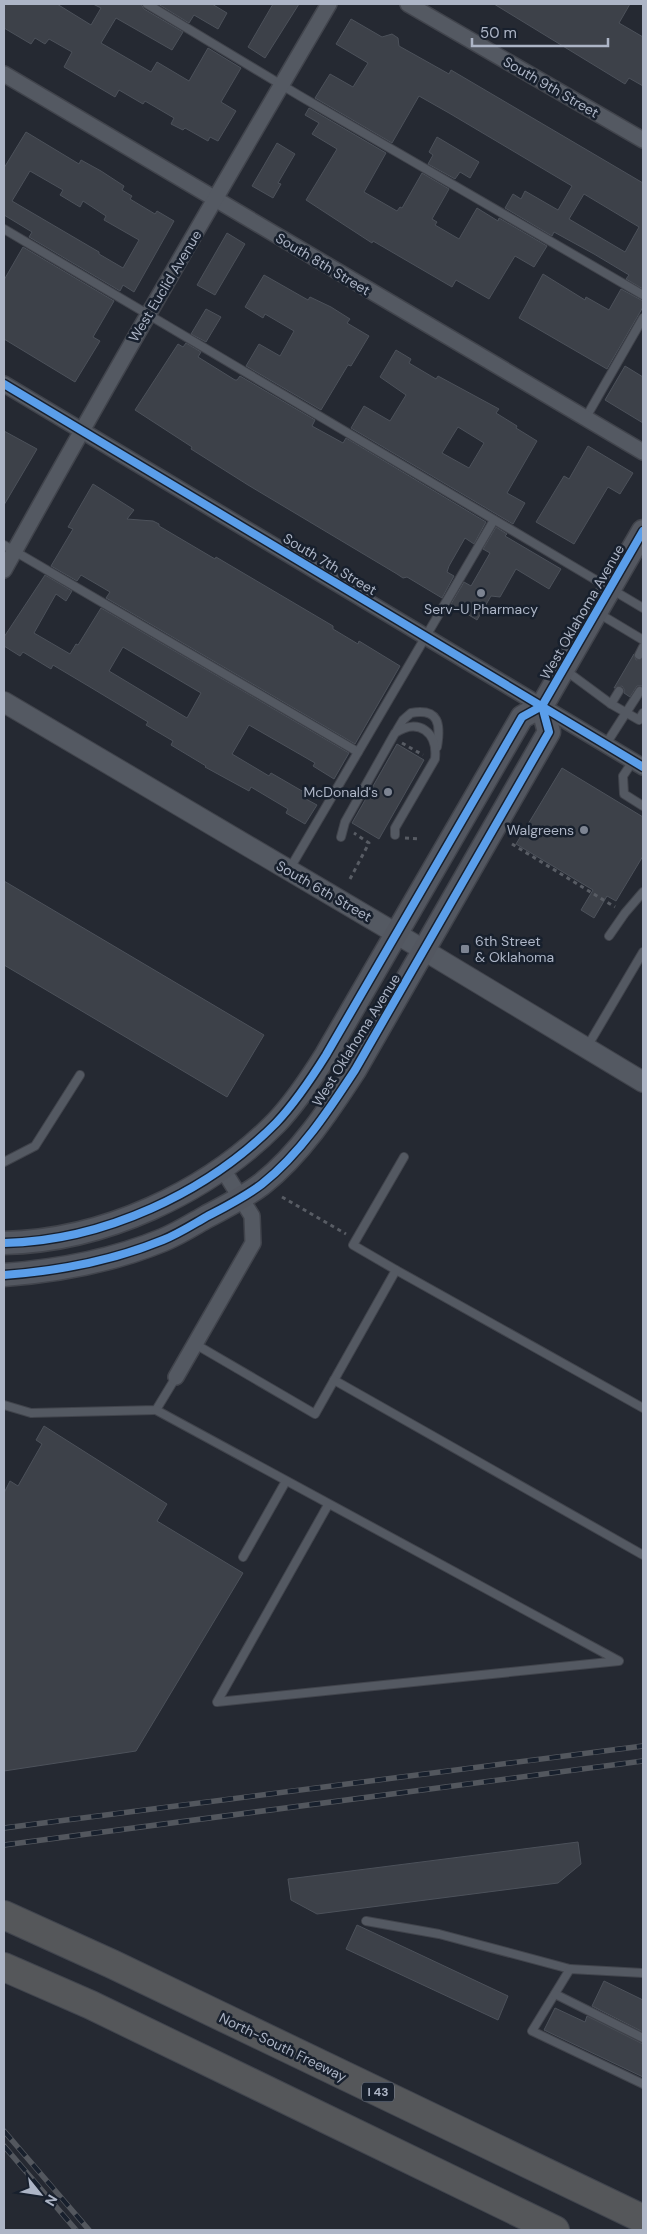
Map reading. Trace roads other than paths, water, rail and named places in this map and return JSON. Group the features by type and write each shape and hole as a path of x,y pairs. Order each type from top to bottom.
{"highway":[{"name":"North-South Freeway","path":"4,1915 112,1964 643,2219"},
{"path":"4,1967 91,2005 555,2230"}],"main road":[{"name":"West Oklahoma Avenue","path":"4,1243 50,1238 106,1225 136,1214 162,1202 222,1168 248,1149 277,1122 326,1056 522,717 542,706 643,531"},
{"name":"West Oklahoma Avenue","path":"4,1275 39,1273 101,1261 164,1240 242,1198 263,1183 285,1161 332,1107 549,732 542,706"}],"street":[{"name":"West Euclid Avenue","path":"4,570 9,548 82,430 147,314 216,200 329,4"},
{"name":"South 9th Street","path":"408,4 643,140"},
{"name":"South 8th Street","path":"4,74 643,452"},
{"name":"South 7th Street","path":"4,384 638,764"},
{"name":"South 6th Street","path":"4,702 424,950 643,1082"},
{"path":"176,1377 253,1243 252,1216 222,1168"}],"lane":[{"path":"147,4 282,85 643,295"},
{"path":"4,229 643,608"},
{"path":"585,419 643,318"},
{"path":"289,871 494,520"},
{"path":"9,548 358,752"},
{"path":"597,612 643,640"},
{"path":"639,655 643,647"},
{"path":"563,669 626,713 639,720 643,713"},
{"path":"611,704 619,691"},
{"path":"606,744 640,691"},
{"path":"341,837 345,822 403,720 411,713 428,713 436,719 440,730 435,759 395,828 395,835"},
{"path":"396,733 404,727 423,728 431,735 436,749"},
{"path":"638,764 624,776 624,794 643,806"},
{"path":"609,936 624,913 643,892"},
{"path":"586,1048 643,952"},
{"path":"4,1162 35,1146 80,1075"},
{"path":"404,1157 353,1245 643,1408"},
{"path":"195,1344 315,1414 396,1270"},
{"path":"156,1410 176,1377"},
{"path":"334,1380 643,1555"},
{"path":"4,1405 31,1413 156,1410 328,1505 619,1661 217,1702 328,1505"},
{"path":"243,1557 286,1481"},
{"path":"366,1921 439,1934 570,1969 643,1973"},
{"path":"570,1969 532,2032 643,2084"},
{"path":"630,1972 643,1980"},
{"path":"555,1994 643,2038"}],"railway":[{"path":"4,1828 643,1746"},
{"path":"4,1845 643,1761"},
{"path":"4,2131 89,2230"},
{"path":"4,2146 76,2230"}],"place":[{"name":"Serv-U Pharmacy","path":"481,593"},
{"name":"McDonald's","path":"388,792"},
{"name":"Walgreens","path":"584,830"},
{"name":"6th Street & Oklahoma","path":"465,949"}]}
